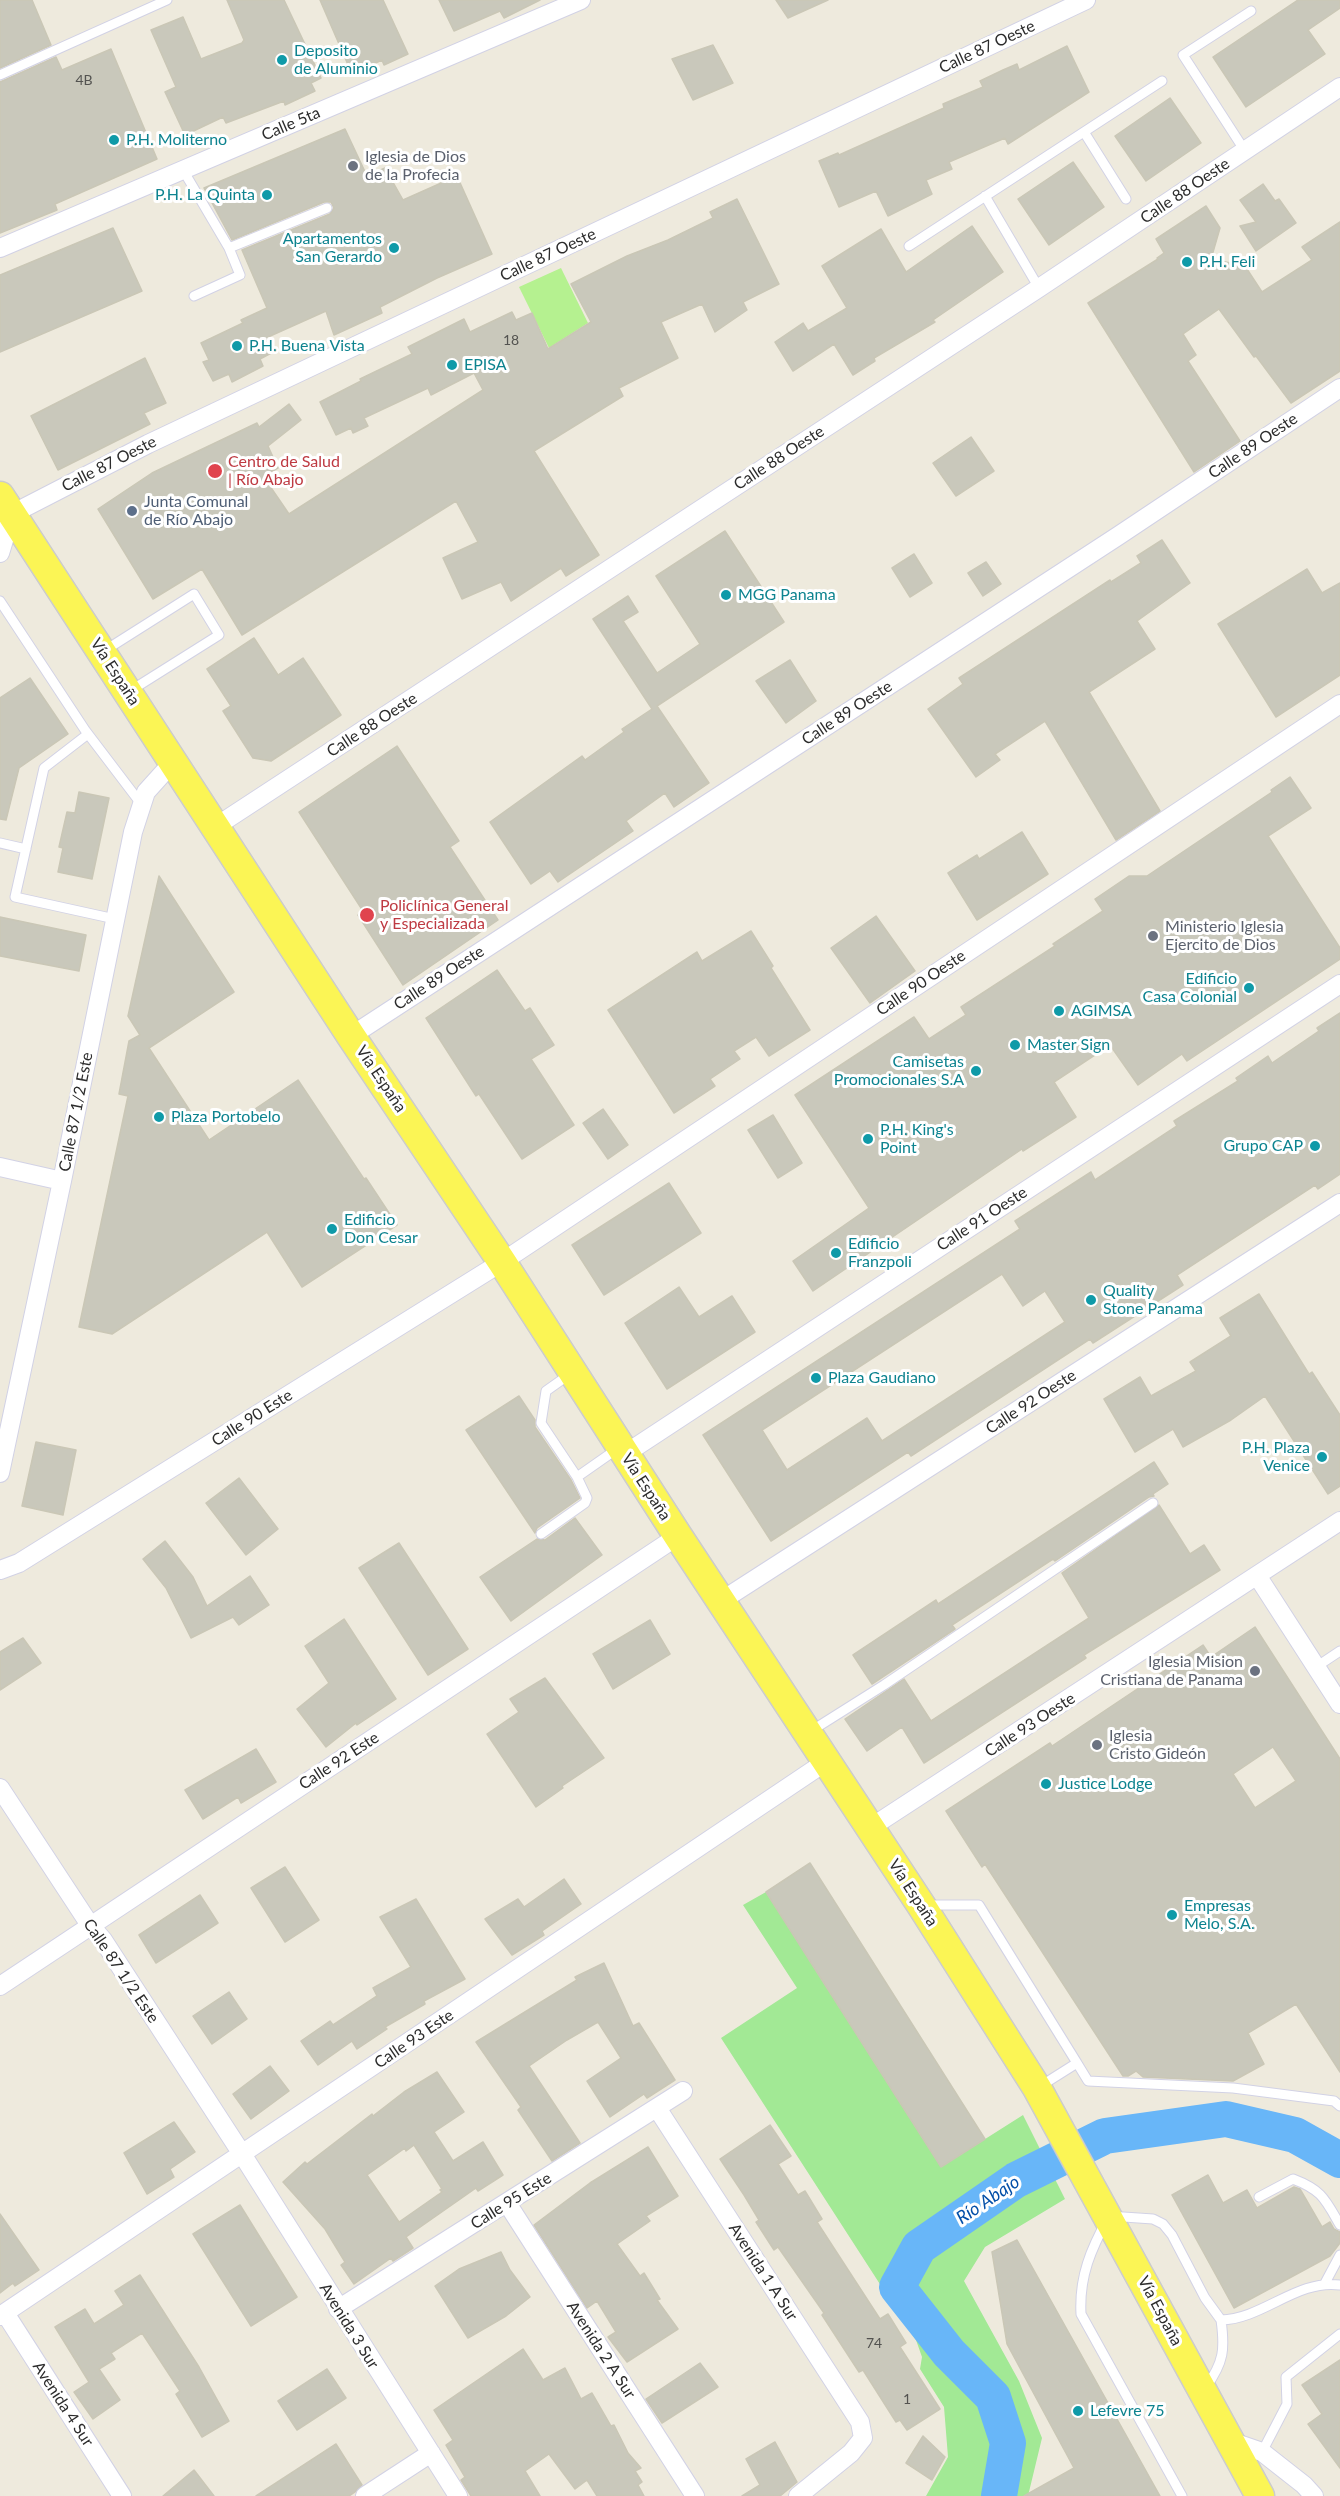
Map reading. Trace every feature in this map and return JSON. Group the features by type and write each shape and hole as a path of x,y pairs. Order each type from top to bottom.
{"main road":[{"name":"Vía España","path":"6,505 921,1905 1037,2088 1108,2214 1260,2496"}],"street":[{"name":"Calle 5ta","path":"0,248 581,0"},
{"name":"Calle 87 Oeste","path":"6,505 148,444 1086,0"},
{"name":"Calle 88 Oeste","path":"216,827 1039,288 1340,87"},
{"name":"Calle 89 Oeste","path":"351,1036 1108,543 1340,388"},
{"path":"0,553 6,505"},
{"name":"Calle 90 Oeste","path":"502,1262 1340,704"},
{"name":"Calle 87 1/2 Este","path":"0,1473 63,1181 133,832 146,792 173,762"},
{"name":"Calle 91 Oeste","path":"622,1450 1340,984"},
{"path":"0,1167 63,1181"},
{"name":"Calle 92 Oeste","path":"721,1601 1340,1203"},
{"name":"Calle 90 Este","path":"0,1570 19,1563 502,1262"},
{"name":"Calle 93 Oeste","path":"870,1828 1258,1577 1340,1521"},
{"name":"Calle 92 Este","path":"0,1986 678,1536"},
{"path":"1258,1577 1340,1704"},
{"name":"Calle 93 Este","path":"2,2314 826,1761"},
{"name":"Calle 87 1/2 Este","path":"0,1788 90,1925 104,1940 242,2154"},
{"name":"Calle 95 Este","path":"338,2309 683,2091"},
{"name":"Avenida 1 A Sur","path":"657,2108 860,2422 863,2438 851,2453 798,2496"},
{"name":"Avenida 3 Sur","path":"242,2154 458,2496"},
{"name":"Avenida 2 A Sur","path":"507,2203 695,2496"},
{"name":"Avenida 4 Sur","path":"2,2314 122,2496"},
{"path":"1230,2441 1262,2452 1304,2485 1314,2496"},
{"path":"365,2496 431,2453"}],"lane":[{"path":"0,75 167,0"},
{"path":"1245,151 1183,55 1251,11"},
{"path":"909,246 1162,81"},
{"path":"1084,132 1126,199"},
{"path":"183,170 229,248 240,275 194,296"},
{"path":"985,196 1039,288"},
{"path":"229,248 327,208"},
{"path":"102,653 194,594 219,635 128,693"},
{"path":"0,601 88,734 142,805"},
{"path":"88,734 45,768 15,897 115,919"},
{"path":"0,843 26,849"},
{"path":"540,1534 585,1503 587,1498 577,1478 541,1423 546,1391 572,1372"},
{"path":"577,1478 622,1450"},
{"path":"807,1733 884,1685 1153,1503"},
{"path":"1316,1667 1340,1651"},
{"path":"921,1905 979,1905 1088,2081 1233,2088 1334,2101 1340,2106"},
{"path":"1037,2088 1077,2063"},
{"path":"1259,2197 1293,2179 1308,2185 1323,2196 1340,2225"},
{"path":"1182,2496 1081,2314 1082,2283 1093,2246 1108,2214 1153,2219 1163,2224 1172,2235 1205,2298 1221,2319 1224,2343 1220,2368 1203,2391"},
{"path":"1325,2283 1340,2255"},
{"path":"1221,2319 1234,2319 1302,2289 1325,2283 1340,2285"},
{"path":"1262,2452 1287,2404 1286,2377 1340,2334"}],"green space":[{"path":"561,268 588,323 549,348 519,287"},
{"path":"766,1892 941,2167 1023,2115 1065,2199 985,2247 964,2281 1019,2381 1042,2438 1028,2496 926,2496 948,2457 944,2407 920,2369 922,2357 916,2340 721,2038 797,1988 743,1905"}],"building":[{"path":"0,0 32,0 51,45 0,68"},
{"path":"227,0 284,0 321,78 311,83 315,91 285,105 284,101 226,123 223,117 185,135 165,92 176,87 151,30 183,17 201,59 242,43 244,40"},
{"path":"320,0 383,0 408,54 384,65 382,60 352,74"},
{"path":"439,0 540,0 504,18 500,11 454,31"},
{"path":"776,0 828,0 788,18"},
{"path":"1298,0 1340,0 1340,8 1308,30 1325,54 1246,107 1213,57"},
{"path":"713,45 733,83 693,100 672,59"},
{"path":"1067,46 1089,92 1008,144 1005,138 949,162 952,169 926,180 932,194 888,216 876,191 839,207 819,161 838,153 839,155 944,108 943,104 983,87 980,81 1003,70 1017,64 1019,70"},
{"path":"111,49 157,159 55,204 57,210 0,233 0,82 56,57 62,70"},
{"path":"1170,98 1201,143 1146,181 1115,136"},
{"path":"345,129 367,176 385,168 403,200 457,176 492,254 437,278 380,307 382,313 334,335 326,311 268,337 275,351 260,359 263,366 232,382 229,374 213,381 203,362 209,360 201,343 243,323 241,320 267,308 242,250 330,214 334,208 331,202 324,202 232,240 204,188"},
{"path":"1073,162 1104,207 1049,245 1018,199"},
{"path":"1263,184 1275,201 1279,199 1296,223 1256,251 1240,226 1256,222 1240,200"},
{"path":"737,199 779,284 743,302 747,310 715,332 702,304 661,322 678,358 619,388 623,396 534,451 599,555 566,576 561,568 511,601 501,582 462,599 443,558 478,542 456,501 242,635 202,569 153,599 98,509 152,473 257,423 259,427 289,404 301,420 268,446 278,468 263,476 289,514 483,390 474,373 431,395 428,388 364,418 368,426 353,433 351,428 336,435 320,402 361,381 360,379 412,354 408,347 464,319 470,332 512,312 516,320 532,313 548,349 591,322 571,284 713,218 710,212"},
{"path":"1206,206 1220,228 1211,259 1245,266 1262,292 1312,260 1302,247 1340,222 1340,371 1291,403 1219,309 1183,334 1196,355 1188,361 1240,441 1194,472 1088,303 1158,259 1164,253 1156,239"},
{"path":"972,226 1003,272 933,320 935,322 874,358 875,361 853,375 834,344 793,371 775,342 803,323 808,331 847,308 822,266 881,229 906,272"},
{"path":"113,228 142,291 0,352 0,275"},
{"path":"145,358 166,403 144,413 150,424 58,470 31,416"},
{"path":"971,437 994,471 956,496 933,463"},
{"path":"725,531 784,622 657,706 709,783 674,807 665,793 626,821 633,831 558,882 550,871 531,884 490,822 582,756 585,760 624,732 622,729 652,709 593,619 628,596 638,612 623,621 657,673 700,644 656,576"},
{"path":"1162,540 1190,583 1137,621 1155,649 1089,692 1160,811 1116,840 1045,721 995,754 1000,760 976,777 928,709 963,684 959,678 1110,580 1111,582 1141,563 1137,556"},
{"path":"914,554 932,583 910,597 892,568"},
{"path":"986,562 1001,584 983,596 968,573"},
{"path":"1307,569 1322,593 1340,583 1340,675 1276,717 1218,624"},
{"path":"254,638 278,675 303,658 341,715 271,761 253,758 223,711 231,706 207,669"},
{"path":"790,660 816,701 786,723 756,681"},
{"path":"30,678 68,734 19,768 6,820 0,819 0,698"},
{"path":"397,746 459,841 450,847 498,920 403,985 358,915 363,911 299,812"},
{"path":"1290,777 1311,808 1268,836 1340,948 1340,959 1187,1061 1182,1054 1138,1085 1110,1045 1054,1082 1076,1117 1023,1151 1022,1149 813,1291 793,1261 869,1208 795,1095 914,1017 929,1039 966,1015 961,1007 1055,946 1053,944 1103,911 1095,899 1129,876 1147,876 1272,792 1271,790"},
{"path":"79,792 109,798 92,879 58,872 63,848 59,847 67,812 75,813"},
{"path":"1022,832 1048,874 977,920 948,873 977,855 979,859"},
{"name":"Plaza Portobelo","path":"159,876 234,992 149,1048 209,1140 298,1080 397,1225 302,1287 267,1232 112,1334 79,1327 128,1096 119,1094 129,1041 140,1035 128,1016"},
{"path":"876,916 915,971 870,1003 831,948"},
{"path":"0,917 86,935 79,971 0,956"},
{"path":"751,931 810,1030 769,1056 756,1037 734,1051 740,1059 710,1079 715,1086 674,1113 608,1010 697,952 702,961"},
{"path":"497,970 525,1011 530,1008 554,1045 531,1059 574,1125 522,1159 479,1094 476,1096 426,1018"},
{"path":"1340,1013 1340,1174 1318,1189 1315,1185 1177,1275 1183,1285 1093,1343 1090,1339 911,1456 908,1452 771,1541 703,1435 1020,1229 1015,1221 1091,1172 1095,1180 1177,1126 1174,1121 1238,1081 1236,1078 1268,1056 1272,1063 1319,1031 1317,1028","holes":["1002,1274 1023,1306 1045,1291 1065,1322 882,1441 867,1418 787,1470 762,1430"]},
{"path":"603,1109 628,1145 608,1159 583,1123"},
{"path":"773,1115 802,1163 778,1178 748,1130"},
{"path":"669,1183 701,1233 604,1295 572,1245"},
{"path":"679,1287 699,1317 732,1296 755,1332 667,1389 625,1323"},
{"path":"1259,1294 1309,1374 1312,1372 1340,1415 1340,1486 1328,1494 1265,1396 1231,1420 1183,1447 1173,1429 1135,1452 1104,1399 1140,1377 1151,1396 1196,1371 1190,1362 1231,1336 1220,1318"},
{"path":"519,1396 535,1420 535,1427 571,1480 580,1498 537,1528 535,1533 466,1430"},
{"path":"36,1442 76,1450 63,1515 22,1506"},
{"path":"1154,1462 1168,1484 1153,1494 1154,1496 1149,1497 1055,1561 1053,1559 952,1625 955,1629 872,1684 853,1655 936,1600 938,1604"},
{"path":"239,1478 278,1529 246,1555 206,1503"},
{"path":"1159,1505 1190,1554 1204,1545 1220,1570 1084,1655 1086,1658 924,1763 902,1727 867,1751 845,1719 904,1679 931,1721 1089,1618 1062,1573"},
{"path":"575,1518 602,1555 511,1621 480,1577 537,1539 545,1540"},
{"path":"165,1541 193,1577 207,1606 250,1576 269,1605 239,1625 233,1617 191,1638 166,1588 143,1559"},
{"path":"399,1543 468,1649 428,1675 359,1568"},
{"path":"344,1619 396,1699 357,1725 356,1723 326,1747 297,1709 329,1683 305,1646"},
{"path":"650,1620 670,1654 613,1689 593,1654"},
{"name":"Empresas Melo, S.A.","path":"1255,1627 1340,1759 1340,2072 1296,2004 1248,2033 1264,2064 1233,2081 1143,2077 1136,2071 1123,2076 985,1864 982,1867 946,1811 1050,1743 1052,1746 1203,1645 1211,1657","holes":["1273,1747 1296,1781 1255,1808 1233,1774"]},
{"path":"23,1638 41,1663 0,1690 0,1652"},
{"path":"545,1678 604,1758 562,1786 563,1788 536,1807 487,1734 519,1712 510,1699"},
{"path":"256,1749 276,1782 241,1803 238,1797 203,1819 185,1790"},
{"path":"810,1863 985,2139 941,2167 766,1892"},
{"path":"285,1867 319,1920 285,1942 251,1888"},
{"path":"564,1879 581,1904 542,1931 544,1935 512,1955 485,1919 518,1899 524,1907"},
{"path":"200,1895 218,1923 156,1963 139,1935"},
{"path":"416,1899 465,1979 424,2001 425,2004 385,2027 387,2029 357,2049 352,2041 318,2065 301,2041 330,2021 333,2025 377,1996 373,1988 411,1967 380,1917"},
{"path":"604,1963 633,2026 639,2023 675,2080 647,2098 644,2094 610,2117 587,2081 621,2058 598,2022 567,2040 529,2066 580,2143 552,2161 518,2110 521,2107 476,2042 577,1980 575,1977"},
{"path":"229,1992 247,2019 212,2044 193,2016"},
{"path":"270,2066 289,2091 251,2119 233,2094"},
{"path":"437,2072 464,2112 434,2132 453,2161 483,2142 503,2175 478,2191 476,2188 406,2237 413,2248 393,2261 391,2258 354,2284 341,2265 345,2262 325,2229 283,2182 305,2162 307,2164 404,2092","holes":["414,2145 442,2189 440,2190 442,2192 399,2222 367,2175 405,2148 406,2151"]},
{"path":"174,2122 195,2152 170,2169 174,2177 147,2194 124,2153"},
{"path":"770,2125 791,2156 778,2164 798,2195 805,2191 822,2219 817,2222 880,2319 888,2314 906,2343 900,2347 940,2409 907,2430 900,2420 896,2422 863,2370 859,2372 822,2315 824,2313 778,2247 774,2250 756,2222 759,2220 720,2159"},
{"path":"648,2147 678,2196 646,2216 650,2221 617,2244 640,2276 644,2273 660,2299 657,2300 678,2329 627,2362 608,2337 616,2332 597,2301 587,2308 534,2225 590,2183"},
{"path":"1208,2175 1223,2203 1247,2190 1257,2208 1294,2187 1300,2189 1322,2227 1330,2222 1334,2229 1340,2232 1340,2243 1330,2256 1234,2308 1172,2195"},
{"path":"240,2205 297,2297 251,2326 193,2234"},
{"path":"0,2214 39,2270 15,2286 13,2283 0,2293"},
{"name":"Lefevre 75","path":"1017,2240 1160,2496 1024,2496 1074,2468 1007,2344 992,2252"},
{"path":"501,2252 510,2270 530,2297 506,2316 468,2338 435,2286 459,2269"},
{"path":"140,2275 199,2367 229,2421 202,2437 176,2394 180,2391 142,2333 111,2353 115,2359 99,2369 120,2400 93,2419 74,2392 89,2382 55,2327 85,2309 94,2324 124,2305 115,2291"},
{"path":"523,2349 543,2380 565,2368 581,2399 592,2393 611,2426 614,2425 628,2453 641,2468 635,2471 642,2482 638,2485 644,2496 597,2496 587,2480 575,2489 549,2454 525,2471 540,2496 471,2496 461,2480 465,2477 446,2445 453,2440 434,2410"},
{"path":"1340,2360 1340,2468 1308,2424 1322,2414 1302,2385"},
{"path":"700,2363 718,2387 662,2423 646,2399"},
{"path":"327,2369 346,2398 297,2430 278,2401"},
{"path":"923,2436 945,2457 932,2480 906,2463"},
{"path":"775,2442 797,2482 780,2496 742,2496 760,2485 746,2459"},
{"path":"336,2444 362,2485 349,2496 256,2496"},
{"path":"194,2470 214,2496 163,2496"}],"waterway":[{"name":"Río Abajo","path":"999,2496 1008,2443 993,2397 949,2353 897,2287 919,2247 1016,2180 1105,2136 1226,2119 1295,2135 1340,2160"}],"place":[{"name":"Deposito de Aluminio","path":"282,60"},
{"name":"P.H. Moliterno","path":"114,140"},
{"name":"Iglesia de Dios de la Profecia","path":"353,166"},
{"name":"P.H. La Quinta","path":"267,195"},
{"name":"Apartamentos San Gerardo","path":"394,248"},
{"name":"P.H. Feli","path":"1187,262"},
{"name":"P.H. Buena Vista","path":"237,346"},
{"name":"EPISA","path":"452,365"},
{"name":"Centro de Salud | Río Abajo","path":"215,471"},
{"name":"Junta Comunal de Río Abajo","path":"132,511"},
{"name":"MGG Panama","path":"726,595"},
{"name":"Policlínica General y Especializada","path":"367,915"},
{"name":"Ministerio Iglesia Ejercito de Dios","path":"1153,936"},
{"name":"Edificio Casa Colonial","path":"1249,988"},
{"name":"AGIMSA","path":"1059,1011"},
{"name":"Master Sign","path":"1015,1045"},
{"name":"Camisetas Promocionales S.A","path":"976,1071"},
{"name":"Plaza Portobelo","path":"159,1117"},
{"name":"P.H. King's Point","path":"868,1139"},
{"name":"Grupo CAP","path":"1315,1146"},
{"name":"Edificio Don Cesar","path":"332,1229"},
{"name":"Edificio Franzpoli","path":"836,1253"},
{"name":"Quality Stone Panama","path":"1091,1300"},
{"name":"Plaza Gaudiano","path":"816,1378"},
{"name":"P.H. Plaza Venice","path":"1322,1457"},
{"name":"Iglesia Mision Cristiana de Panama","path":"1255,1671"},
{"name":"Iglesia Cristo Gideón","path":"1097,1745"},
{"name":"Justice Lodge","path":"1046,1784"},
{"name":"Empresas Melo, S.A.","path":"1172,1915"},
{"name":"Lefevre 75","path":"1078,2411"}]}
